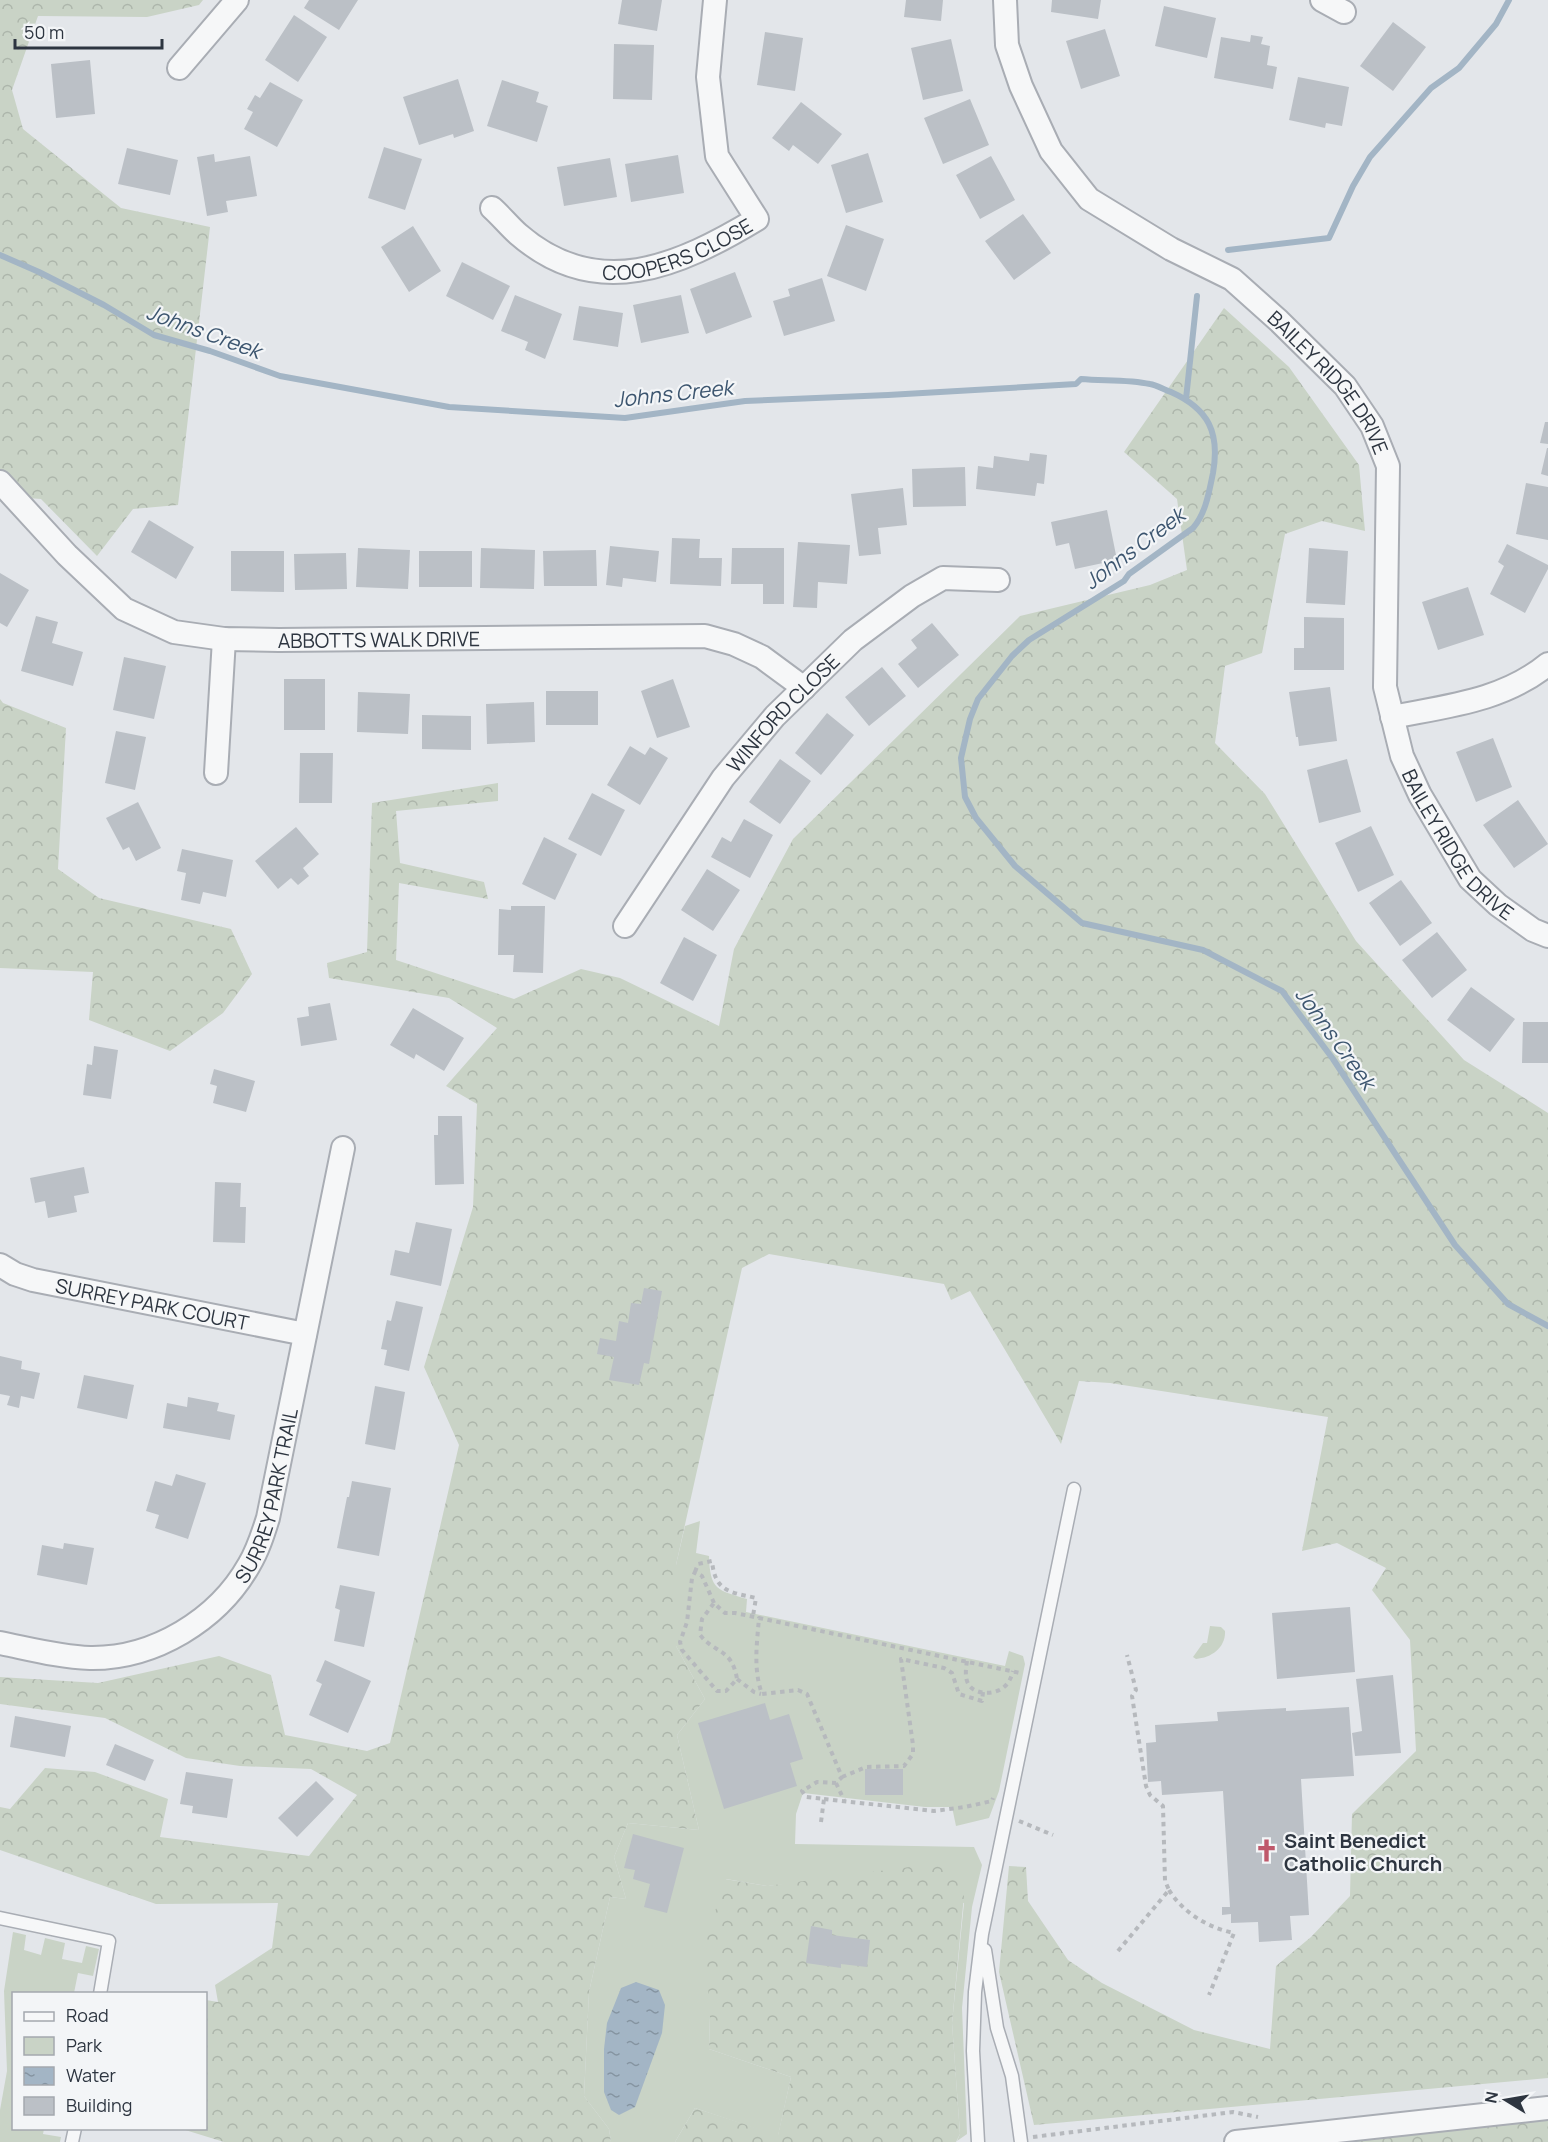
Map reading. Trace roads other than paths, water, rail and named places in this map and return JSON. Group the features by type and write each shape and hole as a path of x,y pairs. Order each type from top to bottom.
{"street":[{"path":"178,68 237,0"},
{"name":"COOPERS CLOSE","path":"492,208 519,235 550,255 574,267 608,274 649,270 682,258 725,238 757,219 717,156 708,77 715,0"},
{"name":"BAILEY RIDGE DRIVE","path":"1005,0 1007,45 1021,86 1051,151 1089,199 1171,249 1232,279 1345,386 1372,426 1388,466 1385,687 1402,756 1420,795 1470,879 1498,905 1533,930 1548,936"},
{"path":"1322,0 1344,12"},
{"name":"ABBOTTS WALK DRIVE","path":"0,482 67,555 124,609 174,632 224,639 279,640 705,636 734,644 762,657 804,688"},
{"name":"WINFORD CLOSE","path":"625,926 723,778 774,716 854,640 912,596 943,579 998,580"},
{"path":"216,773 224,639"},
{"path":"1392,717 1479,700 1508,690 1548,664"},
{"name":"SURREY PARK TRAIL","path":"0,1643 57,1655 91,1658 123,1655 170,1639 196,1624 227,1597 249,1566 268,1518 343,1148"},
{"name":"SURREY PARK COURT","path":"0,1265 15,1274 33,1280 305,1334"},
{"path":"1236,2142 1548,2108"}],"lane":[{"path":"978,2142 973,2051 975,1992 982,1934 1074,1489"},
{"path":"0,1918 109,1941 100,1992"},
{"path":"982,1934 997,2028 1011,2076 1021,2142"}],"water":[{"path":"636,1982 659,1990 665,2005 662,2033 635,2107 619,2115 611,2110 604,2092 604,2049 607,2023 621,1988"}],"waterway":[{"path":"1228,250 1329,238 1353,186 1370,157 1431,88 1459,68 1496,24 1509,0"},
{"name":"Johns Creek","path":"0,255 104,305 154,335 210,351 280,376 449,407 625,418 745,401 1076,384 1081,379 1142,382 1155,385 1195,406 1209,424 1215,446 1213,473 1201,516 1193,528 1129,574 1124,581 1029,640 1012,656 978,699 970,719 961,758 965,797 976,818 1015,866 1082,923 1203,950 1282,991 1333,1059 1455,1245 1508,1304 1548,1326"},
{"path":"1186,399 1197,296"}],"place":[{"name":"Saint Benedict Catholic Church","path":"1266,1851"}]}
